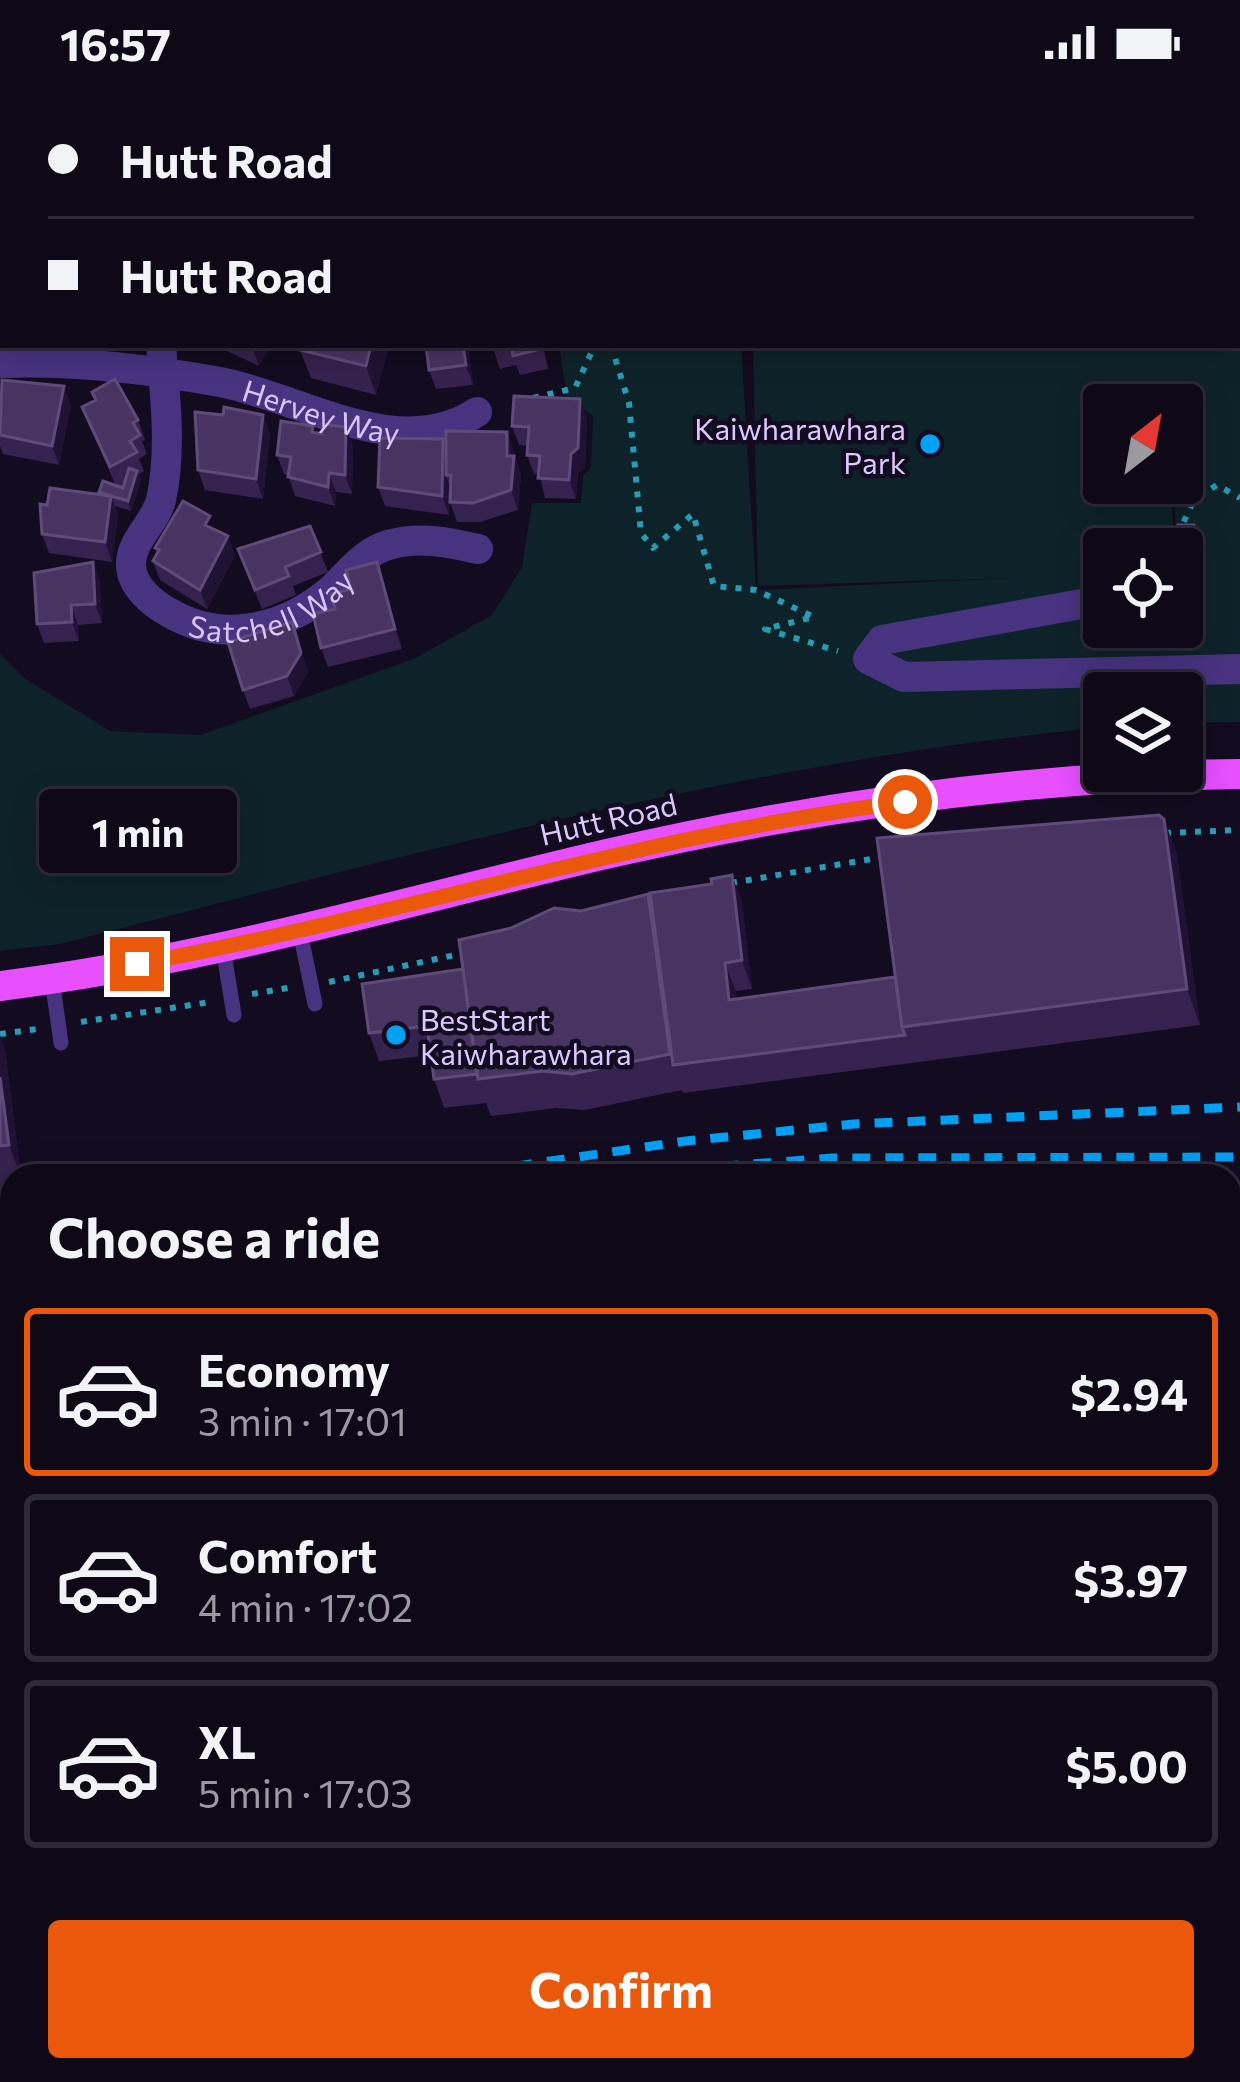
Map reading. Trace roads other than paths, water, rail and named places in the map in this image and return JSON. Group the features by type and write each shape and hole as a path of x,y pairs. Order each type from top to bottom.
{"main road":[{"name":"Hutt Road","path":"0,986 300,932 603,855 773,820 1034,786 1240,774"}],"street":[{"name":"Hervey Way","path":"0,363 162,360 359,424 402,431 444,428 477,412"},
{"name":"Satchell Way","path":"162,360 168,436 160,504 132,554 131,572 152,602 175,616 228,631 266,626 319,599 385,546 430,539 478,549"},
{"path":"1083,604 882,640 868,659 904,677 1240,670"}],"lane":[{"path":"300,932 315,1004"},
{"path":"223,948 232,1006"},
{"path":"52,980 60,1034"}],"railway":[{"path":"530,1164 686,1141 854,1124 1240,1107"},
{"path":"751,1164 832,1158 1240,1157"}],"place":[{"name":"Kaiwharawhara Park","path":"930,444"},
{"name":"BestStart Kaiwharawhara","path":"396,1035"}]}
